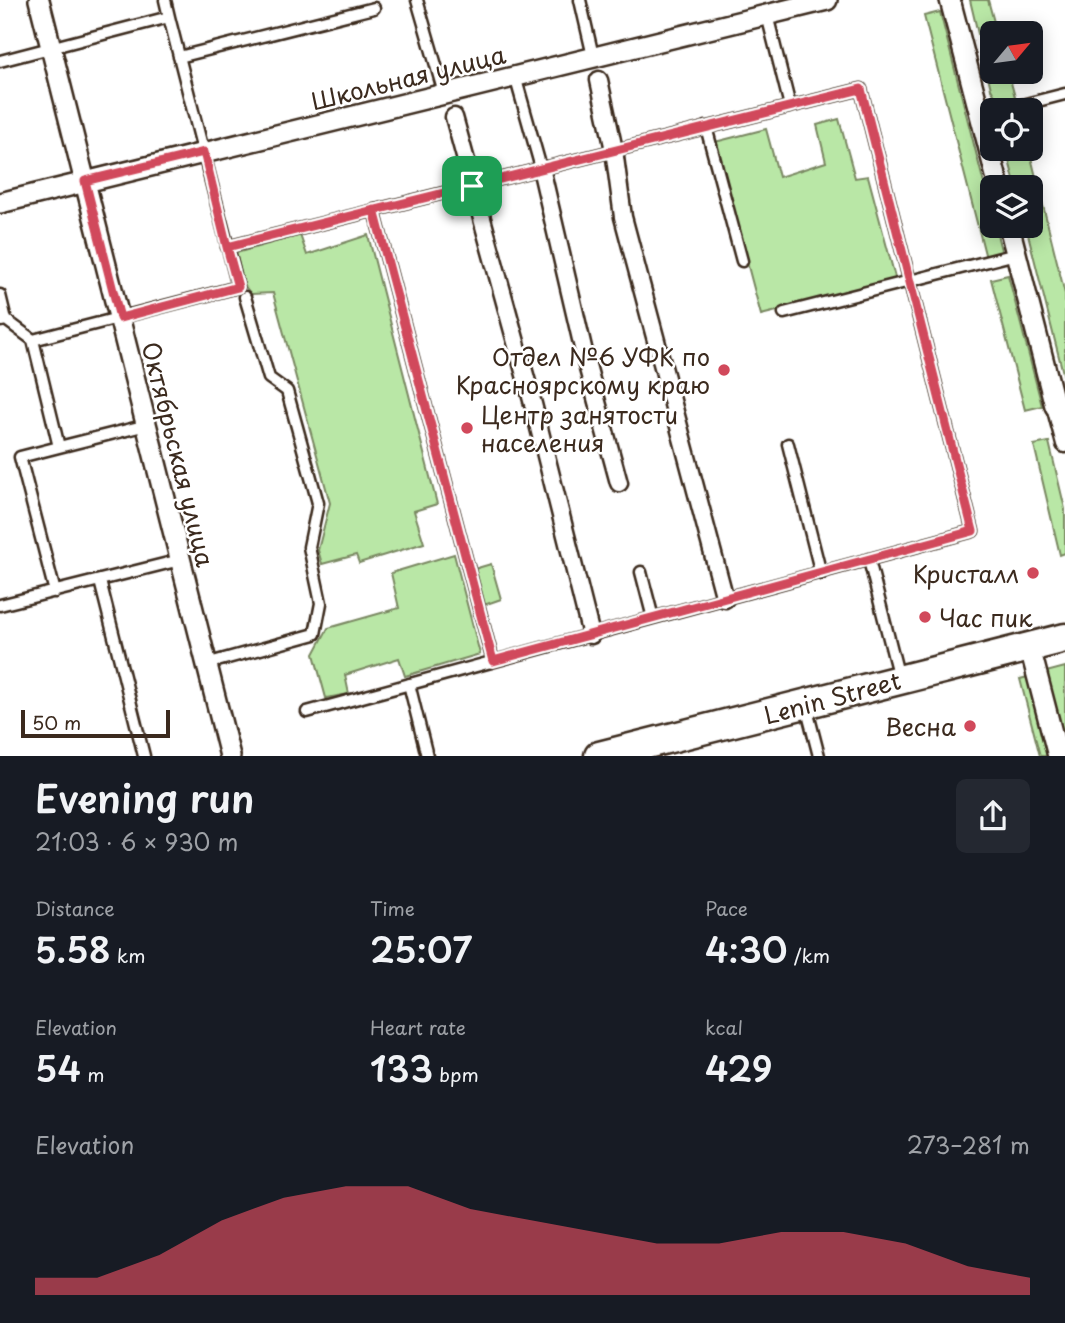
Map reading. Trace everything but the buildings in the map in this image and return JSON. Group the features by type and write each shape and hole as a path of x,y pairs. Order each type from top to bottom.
{"main road":[{"name":"Lenin Street","path":"598,756 1065,638"}],"street":[{"name":"Октябрьская улица","path":"39,0 230,756"},
{"name":"Школьная улица","path":"0,202 827,0"},
{"path":"950,0 981,98"},
{"path":"599,80 614,150 622,218 725,599"},
{"path":"454,117 533,404 591,635"},
{"path":"541,168 587,365 619,483"},
{"path":"1012,238 1060,405 1065,444"},
{"path":"1030,648 1058,756"}],"lane":[{"path":"33,340 238,287 165,0"},
{"path":"417,0 444,93"},
{"path":"580,0 593,56"},
{"path":"179,57 374,8"},
{"path":"767,15 790,106"},
{"path":"0,61 169,18"},
{"path":"515,76 541,168"},
{"path":"227,247 861,89 973,531 307,712"},
{"path":"1043,100 1065,94"},
{"path":"706,127 742,261"},
{"path":"374,210 493,661"},
{"path":"784,313 1016,254"},
{"path":"0,296 3,321 33,340 59,447"},
{"path":"206,664 315,634 321,603 309,547 318,503 287,391 269,378 244,297"},
{"path":"55,592 20,457 147,425"},
{"path":"788,444 821,573"},
{"path":"0,605 180,561"},
{"path":"869,561 899,679"},
{"path":"641,572 653,618"},
{"path":"100,581 144,756"},
{"path":"409,684 427,756"},
{"path":"805,704 819,756"}],"green space":[{"path":"970,0 988,0 994,21 980,21 980,42"},
{"path":"940,12 982,175 980,235 924,16"},
{"path":"990,84 1011,84 1015,97 995,96"},
{"path":"839,119 855,178 868,176 896,281 761,315 715,142 766,129 779,177 826,162 817,125"},
{"path":"1009,161 1032,161 1035,175 1013,175"},
{"path":"1043,205 1065,294 1065,381 1029,238 1043,238"},
{"path":"300,235 307,255 368,235 437,504 414,511 424,543 359,563 356,555 322,564 318,550 330,503 273,293 251,294 244,285 236,253"},
{"path":"981,238 998,238 1002,254 986,258"},
{"path":"1008,275 1042,406 1025,410 991,279"},
{"path":"1049,442 1065,509 1065,553 1060,555 1034,445"},
{"path":"454,554 480,654 405,676 399,658 345,675 349,694 326,698 314,654 328,628 399,608 391,573"},
{"path":"491,564 501,599 484,605 474,569"},
{"path":"1065,667 1065,756 1040,756 1020,679"}],"place":[{"name":"Отдел №6 УФК по Красноярскому краю","path":"724,370"},
{"name":"Центр занятости населения","path":"467,428"},
{"name":"Кристалл","path":"1033,573"},
{"name":"Час пик","path":"925,617"},
{"name":"Весна","path":"970,726"}],"route":[{"path":"472,186 300,228 227,247 238,287 120,318 85,181 204,152 227,247 374,210 493,661 973,531 861,89 472,186"}]}
